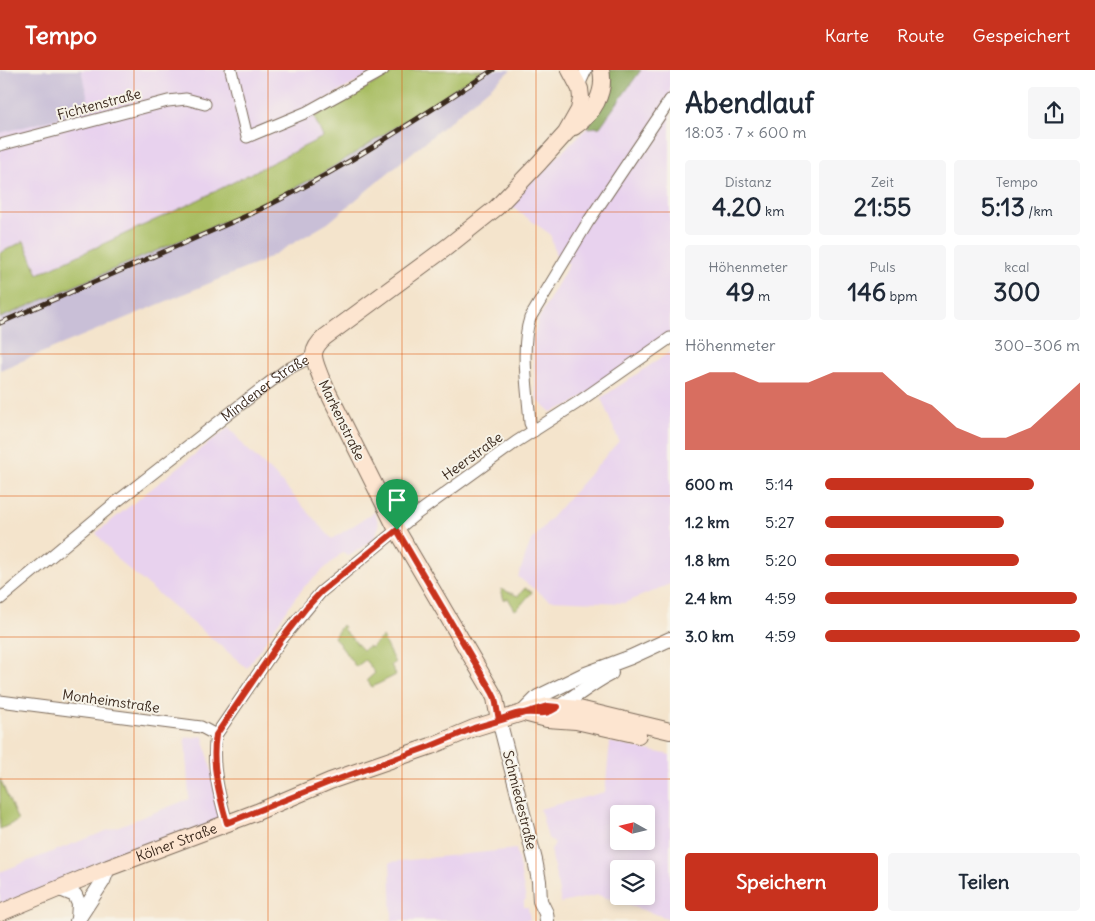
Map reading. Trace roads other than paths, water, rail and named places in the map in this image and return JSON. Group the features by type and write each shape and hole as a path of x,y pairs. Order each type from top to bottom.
{"main road":[{"name":"Mindener Straße","path":"313,356 315,347 325,337 447,247 496,208 566,133 579,124 594,108 601,90 601,70"},
{"name":"Mindener Straße","path":"566,133 579,110 581,98 576,71"},
{"name":"Markenstraße","path":"313,356 321,378 397,530 492,692 499,720"},
{"path":"522,713 548,706 558,707 577,703 670,731"},
{"name":"Kölner Straße","path":"0,913 108,868 330,782 431,746 474,728 522,713"},
{"path":"522,713 547,719 576,721 670,741"}],"street":[{"path":"232,70 247,138 307,112 383,70"},
{"name":"Fichtenstraße","path":"0,145 168,101 186,99 205,104"},
{"path":"534,431 530,423 525,347 526,331 530,318 588,222 670,100"},
{"name":"Heerstraße","path":"216,735 281,640 321,592 397,530 516,442 670,338"},
{"name":"Mindener Straße","path":"0,599 115,503 244,402 286,370 313,356"},
{"name":"Kölner Straße","path":"522,713 538,697 670,639"},
{"name":"Kölner Straße","path":"577,703 586,687 611,673 631,657"},
{"name":"Monheimstraße","path":"0,701 201,728 216,735"},
{"name":"Schmiedestraße","path":"499,720 539,881 549,898 547,917"},
{"path":"216,735 217,785 227,823"},
{"path":"77,921 103,881 108,868"},
{"path":"55,890 63,890 75,895 79,904 77,921"}],"railway":[{"path":"0,323 246,216 310,184 372,148 493,70"}]}
